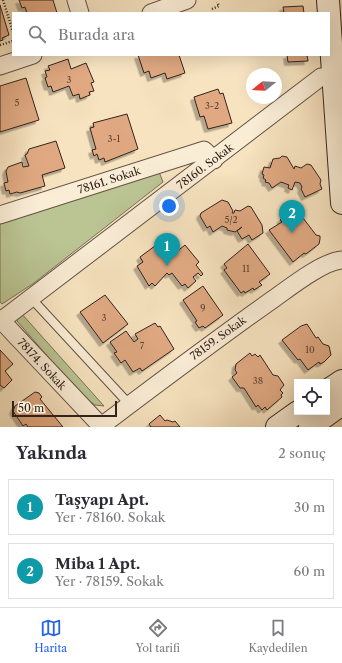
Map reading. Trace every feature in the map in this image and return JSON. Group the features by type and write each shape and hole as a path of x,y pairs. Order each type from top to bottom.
{"main road":[{"path":"328,0 329,12"},
{"path":"330,25 342,203"},
{"path":"330,389 342,381"},
{"path":"310,427 342,404"},
{"path":"277,427 294,415"}],"street":[{"path":"76,0 80,12"},
{"path":"154,12 187,0"},
{"path":"0,66 30,56"},
{"name":"78160. Sokak","path":"1,319 214,160 321,77 334,76"},
{"name":"78161. Sokak","path":"0,215 204,150 214,160"},
{"name":"78159. Sokak","path":"101,427 129,404 290,288 332,260 342,260"},
{"name":"78174. Sokak","path":"1,319 101,427"}],"lane":[{"path":"31,298 129,404"}],"path":[{"path":"3,0 12,29"},
{"path":"212,9 219,6 218,2"},
{"path":"0,45 12,41"}],"green space":[{"path":"159,172 163,182 34,283 2,304 0,302 0,224"},
{"path":"21,313 104,406 95,405 81,395 17,321 17,315"}],"building":[{"path":"19,0 53,0 57,12 27,12 25,7 22,8"},
{"path":"0,5 9,35 2,38 3,40 0,41"},
{"path":"303,6 304,12 284,12 283,7"},
{"path":"138,56 179,56 185,73 167,79 165,73 151,78 149,71 144,73"},
{"path":"287,56 307,56 308,61 288,62"},
{"path":"68,59 71,69 86,63 94,82 91,83 94,91 89,92 90,95 80,99 79,94 73,96 69,86 53,92 51,86 48,87 45,78 47,77 45,71 50,70 48,66"},
{"path":"26,78 39,120 0,132 0,86"},
{"path":"218,89 220,94 223,93 232,123 208,129 204,116 200,117 194,97"},
{"path":"127,114 138,149 105,162 104,158 99,160 97,154 94,156 92,150 96,149 90,128 94,127 93,123"},
{"path":"56,141 65,168 42,175 45,186 20,193 17,192 10,194 9,190 6,191 4,183 8,182 6,171 8,167 22,162 23,167 29,166 25,155 29,149"},
{"path":"282,156 287,157 294,169 295,166 301,168 307,164 311,165 321,180 320,184 322,189 305,197 300,183 295,182 292,190 288,188 289,185 281,182 272,188 263,178 264,175 262,174 264,167 270,168 273,159 280,158"},
{"path":"222,200 228,202 233,211 232,213 234,213 235,210 240,211 248,206 251,207 262,225 263,233 252,240 249,235 242,239 237,231 242,227 235,232 227,230 227,228 222,226 213,232 210,226 207,228 200,216 201,213"},
{"path":"295,208 299,209 300,214 316,235 320,236 320,239 319,244 293,262 269,230 282,222 280,220"},
{"path":"159,243 168,254 173,250 175,253 185,245 199,262 196,265 203,274 201,276 198,273 193,277 196,281 188,288 185,284 182,286 172,273 169,275 167,273 155,286 152,283 149,286 137,266 143,262 140,257"},
{"path":"248,244 270,274 259,282 262,285 254,290 253,288 245,293 244,291 241,293 224,270 227,268 224,264"},
{"path":"203,286 223,315 205,328 203,326 199,328 195,322 197,321 183,300"},
{"path":"105,295 128,324 103,343 80,312"},
{"path":"155,323 158,327 160,326 174,349 142,371 140,368 133,372 125,360 121,363 114,353 117,352 110,342 126,331 134,342 138,339 135,334"},
{"path":"307,324 316,338 318,337 323,344 329,346 331,355 324,362 320,364 319,362 308,370 282,340 301,326"},
{"path":"0,350 13,364 5,371 12,380 4,388 0,385"},
{"path":"250,353 252,356 255,354 258,357 260,355 273,375 278,376 284,385 280,390 283,393 281,395 282,397 267,410 265,407 262,410 258,405 256,407 244,388 240,388 232,377 237,373 235,370 236,364"},
{"path":"35,392 39,393 42,397 40,399 63,427 28,427 26,424 23,426 13,411 15,406"},
{"path":"160,415 165,421 175,421 180,427 151,427 149,424"}],"place":[{"name":"Miba 1 Apt.","path":"292,233"},
{"name":"Taşyapı Apt.","path":"167,266"}]}
